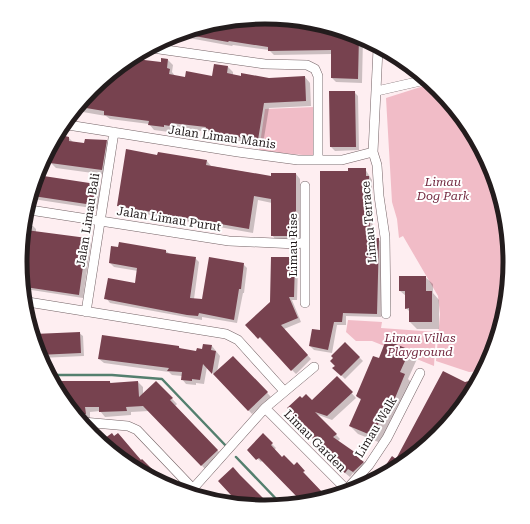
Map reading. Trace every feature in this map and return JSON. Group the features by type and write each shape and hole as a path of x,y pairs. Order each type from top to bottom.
{"street":[{"path":"160,49 265,64 307,65 313,67 318,76 318,160"},
{"name":"Limau Terrace","path":"378,53 373,152 377,165 378,196 385,237 386,314"},
{"path":"377,91 420,81"},
{"name":"Jalan Limau Manis","path":"70,125 298,160 342,160 373,152"},
{"name":"Jalan Limau Bali","path":"86,312 114,132"},
{"name":"Limau Rise","path":"305,186 305,303"},
{"name":"Jalan Limau Purut","path":"33,210 229,241 296,244 305,242"},
{"path":"31,302 86,312"},
{"name":"Limau Garden","path":"86,312 226,334 238,340 284,391"},
{"name":"Limau Garden","path":"195,489 265,408 314,367"},
{"name":"Limau Walk","path":"353,483 387,438 420,373"},
{"name":"Limau Garden","path":"265,408 343,486"},
{"name":"Limau Garden","path":"90,423 128,426 137,430 191,488"}],"green space":[{"name":"Limau Dog Park","path":"425,86 454,117 471,143 485,171 495,200 501,231 502,246 503,262 501,293 495,324 485,353 476,371 469,372 436,361 440,314 438,296 403,236 399,238 397,219 392,202 386,98"},
{"path":"314,107 314,156 259,151 265,109"},
{"name":"Limau Villas Playground","path":"348,320 382,322 381,328 436,332 434,366 372,341 356,341 346,332"}],"building":[{"path":"265,24 296,26 327,32 359,43 358,79 331,78 331,50 268,51 268,47 192,36 234,26"},
{"path":"161,58 168,59 167,68 170,69 169,74 185,77 186,71 212,76 214,64 228,66 227,73 241,76 241,73 269,78 305,76 306,101 264,103 258,140 217,134 217,132 205,130 206,127 171,123 170,126 164,125 164,127 148,125 149,121 104,115 104,111 84,108 108,83 140,60 161,62"},
{"path":"329,91 355,91 356,147 330,147"},
{"path":"64,136 69,137 69,141 84,143 85,139 107,140 102,170 50,163"},
{"path":"126,149 157,155 158,152 207,160 206,165 271,176 271,173 296,173 296,236 271,236 271,199 254,196 249,229 117,206"},
{"path":"348,168 366,168 366,176 369,176 370,238 379,238 377,314 343,313 342,322 334,322 328,350 309,346 312,329 320,330 320,171 348,171"},
{"path":"43,176 96,184 93,205 36,196"},
{"path":"29,230 87,238 79,295 29,288 27,262"},
{"path":"119,242 166,250 166,253 196,257 190,298 202,299 209,257 244,263 241,289 239,289 234,320 199,313 198,316 187,315 104,299 108,278 135,283 137,268 109,263 111,246 118,247"},
{"path":"271,257 290,257 289,261 295,261 294,297 289,297 298,318 281,325 308,355 291,371 260,337 258,339 245,325 270,302"},
{"path":"399,276 426,276 426,291 432,291 432,322 409,322 409,308 405,309 405,291 399,291"},
{"path":"80,332 81,353 46,355 38,334"},
{"path":"102,335 179,346 179,348 196,351 197,348 202,349 203,344 212,345 211,350 216,351 212,374 203,364 200,380 181,380 182,372 167,371 169,368 98,359"},
{"path":"386,340 410,350 400,372 405,374 388,415 383,413 373,436 349,426 361,399 356,396 373,356 379,358"},
{"path":"345,342 360,357 341,376 332,368 335,366 330,361 333,358 331,356"},
{"path":"233,356 268,392 248,411 213,374"},
{"path":"443,371 465,382 471,380 454,407 444,419 410,451 384,468 392,456 396,459"},
{"path":"337,376 353,392 327,416 315,412 337,434 333,437 356,453 355,455 364,462 353,472 348,469 345,473 325,458 328,454 311,437 314,434 287,408 300,396 302,398 306,394 312,400"},
{"path":"59,381 110,381 110,383 138,381 139,397 156,381 173,398 170,400 218,450 201,466 143,406 126,407 127,411 99,412 99,407 85,407 86,414 82,414 76,407"},
{"path":"112,433 114,436 118,433 141,460 142,459 156,473 133,460 105,438"},
{"path":"263,433 273,443 271,445 282,457 284,455 294,465 297,462 305,471 303,472 323,493 298,498 259,458 256,460 247,450"},
{"path":"233,467 265,500 234,498 218,481"}],"waterway":[{"path":"56,375 112,375 162,379 227,447"},
{"path":"236,457 276,499"}]}
